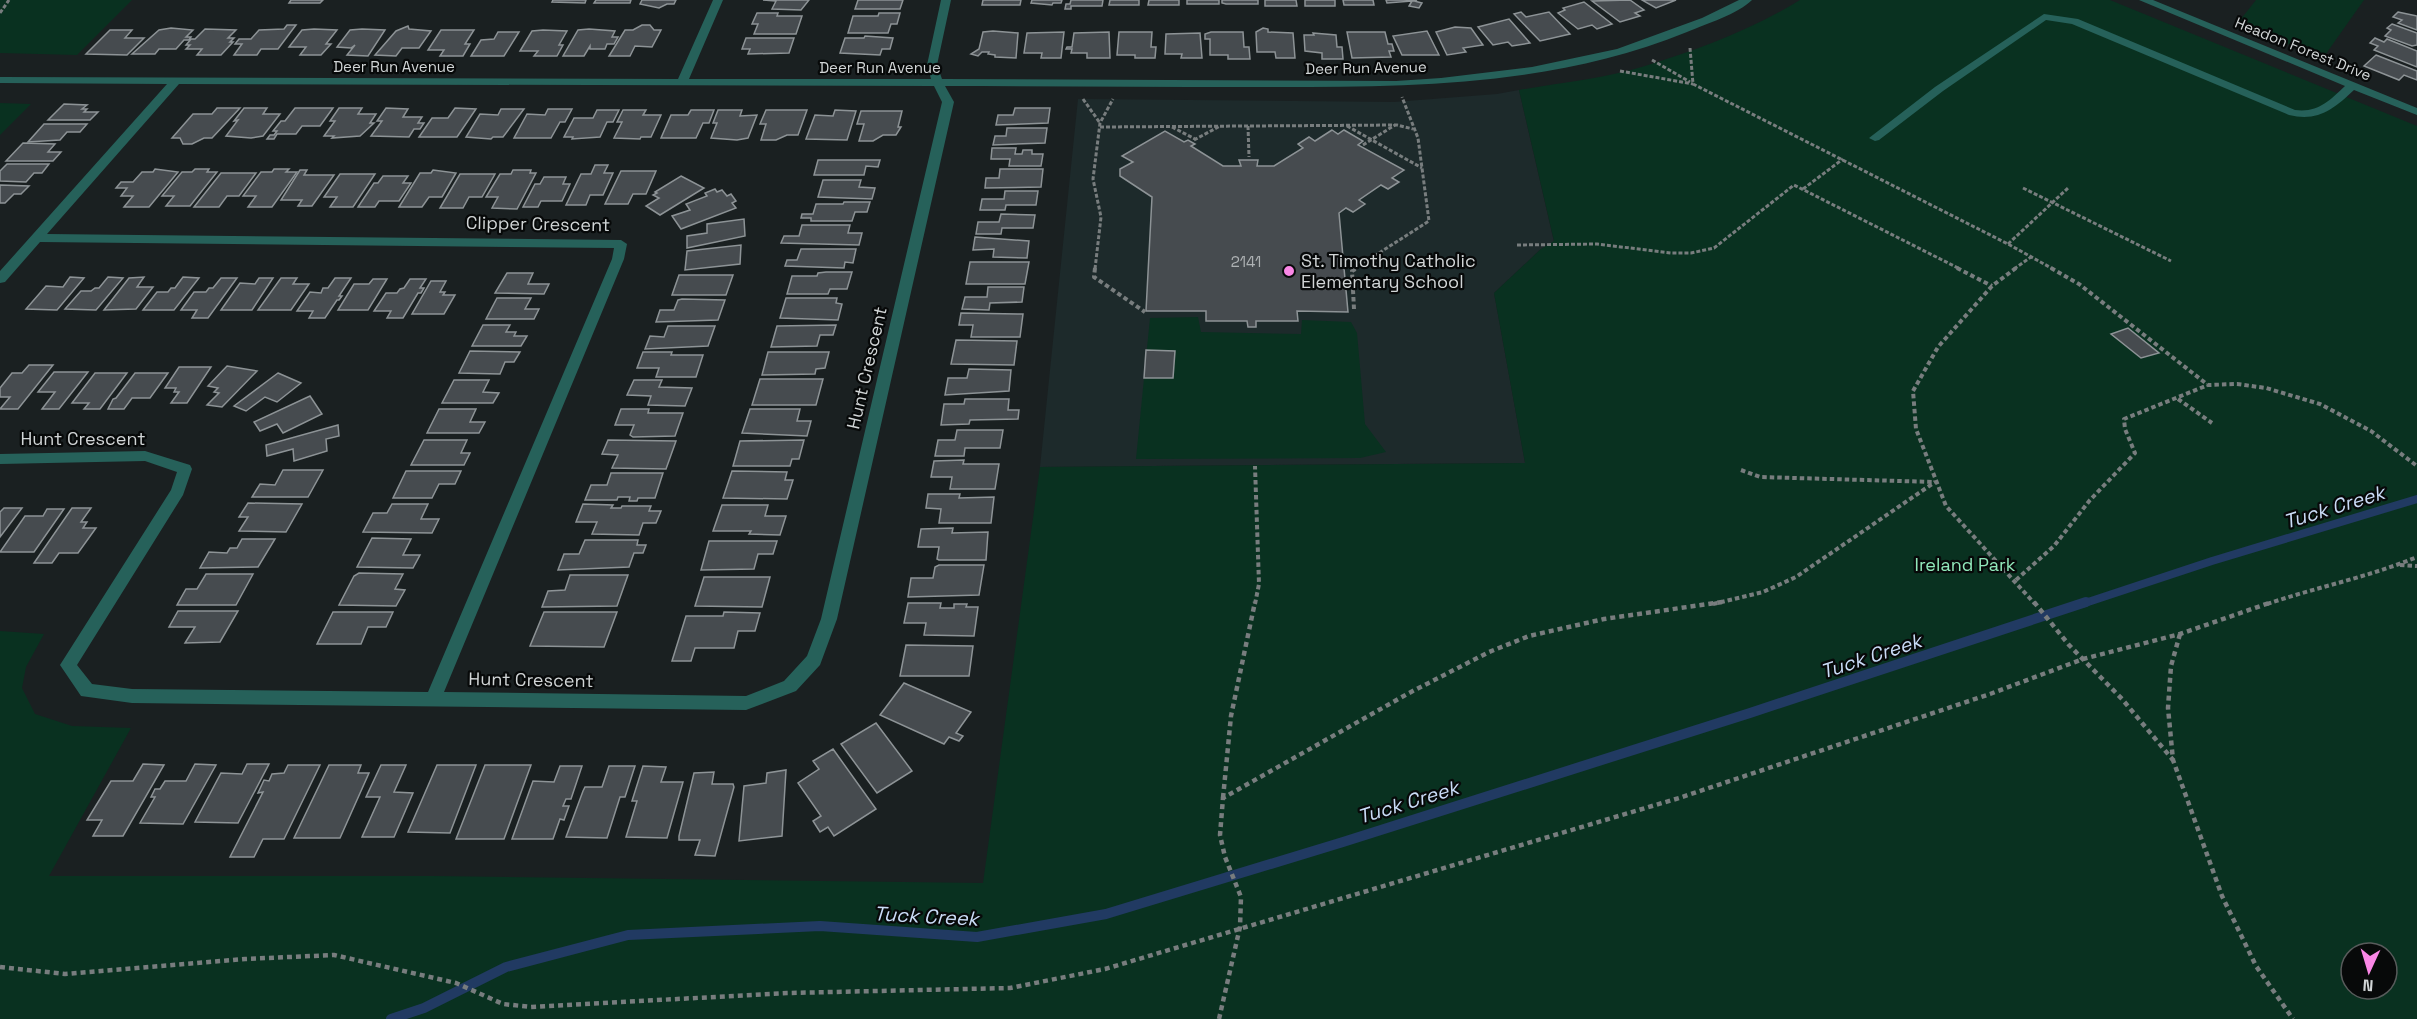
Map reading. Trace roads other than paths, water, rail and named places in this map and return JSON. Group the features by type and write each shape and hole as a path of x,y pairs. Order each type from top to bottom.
{"street":[{"path":"682,82 718,0"},
{"name":"Hunt Crescent","path":"0,459 145,456 185,469 178,491 68,664 87,691 132,696 746,703 790,686 814,660 829,620 948,102 938,84 932,65 946,0"},
{"name":"Deer Run Avenue","path":"0,80 1396,84 1501,76 1601,56 1664,39 1747,0"},
{"name":"Headon Forest Drive","path":"2144,0 2417,112"},
{"path":"1875,138 1939,89 2044,17 2074,21 2293,113 2307,116 2318,114 2326,110 2352,86"},
{"path":"0,279 176,82"},
{"name":"Clipper Crescent","path":"35,238 621,244 614,270 433,699"}],"waterway":[{"name":"Tuck Creek","path":"2082,604 2212,561 2417,499"},
{"name":"Tuck Creek","path":"391,1019 424,1008 506,967 628,935 820,926 977,937 1106,914 1343,842 1750,713 2086,602"}],"place":[{"name":"St. Timothy Catholic Elementary School","path":"1289,271"}],"park label":[{"name":"Ireland Park","path":"1965,565"}]}
